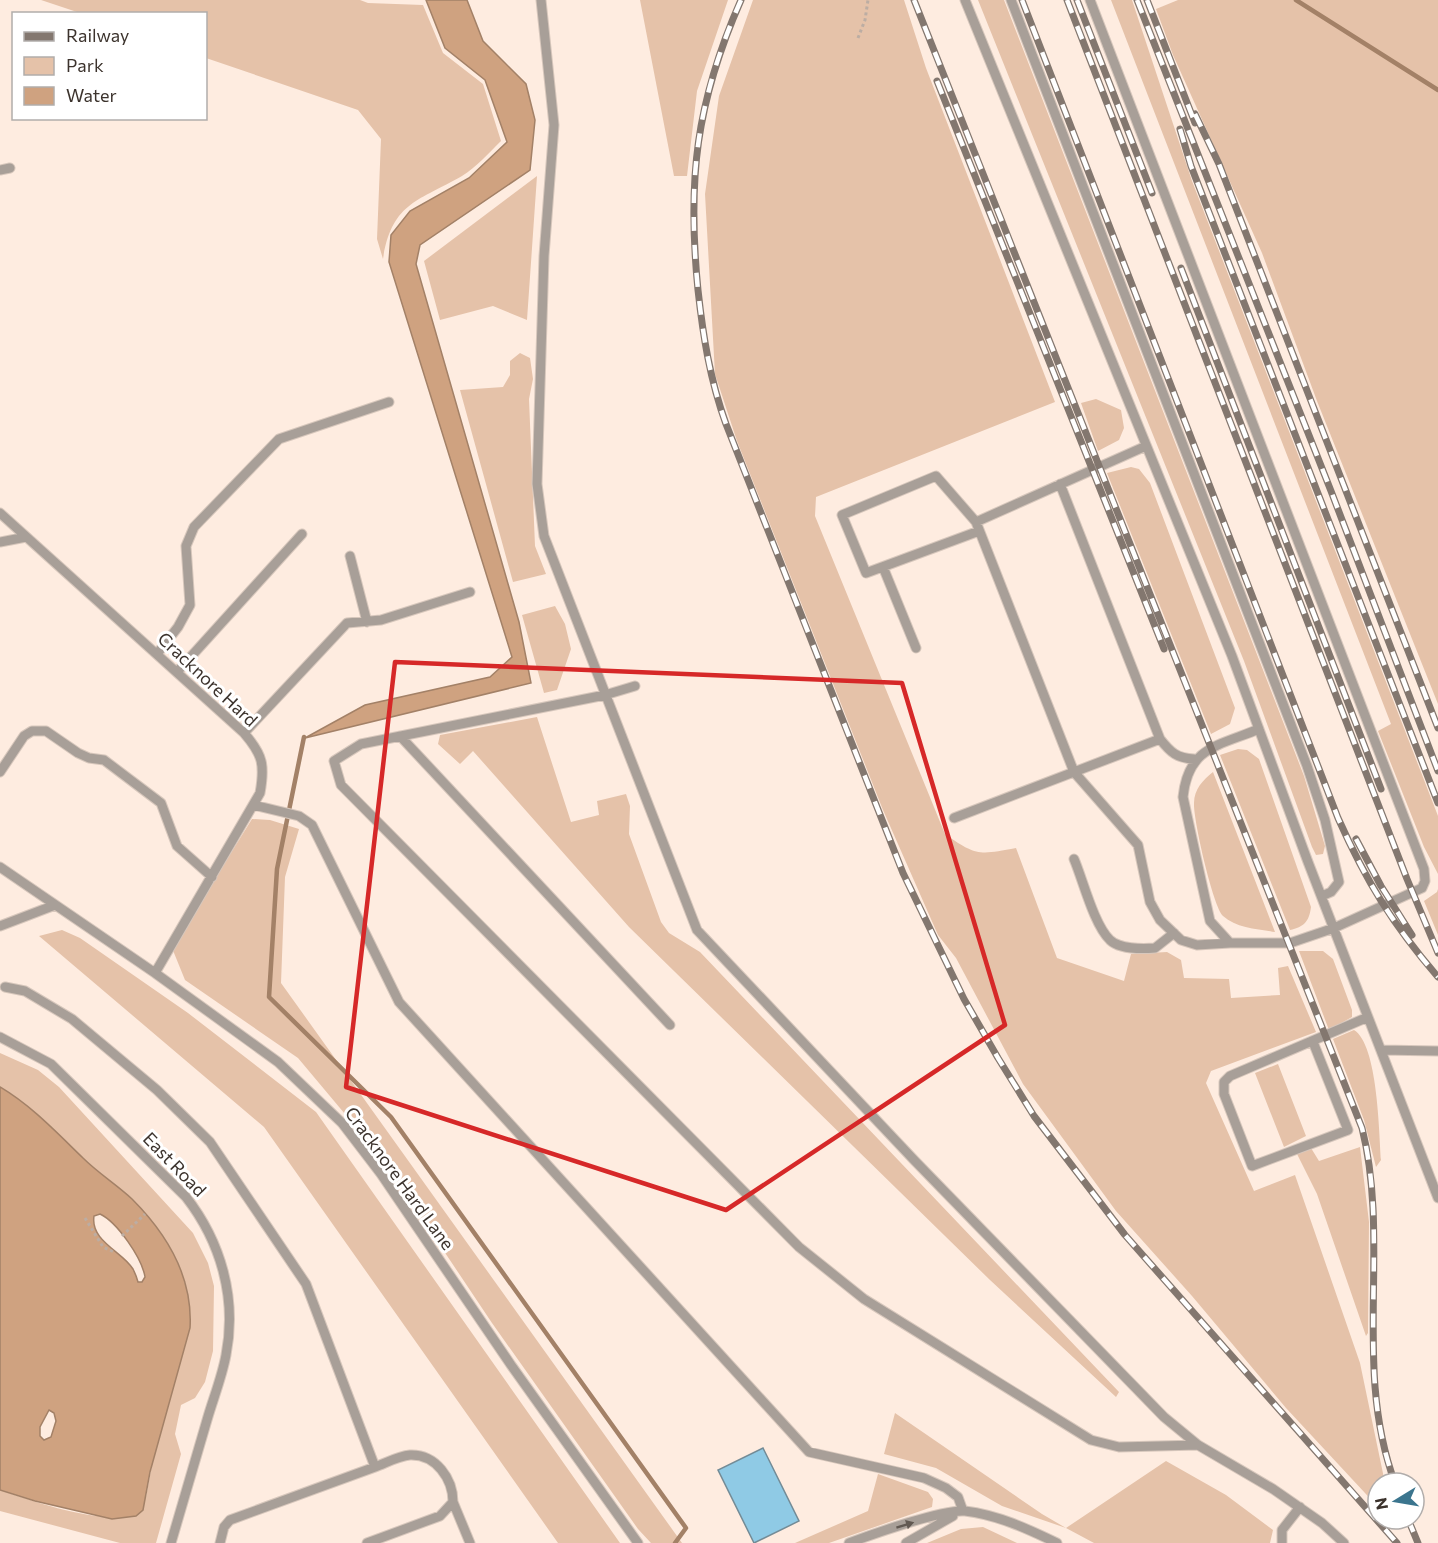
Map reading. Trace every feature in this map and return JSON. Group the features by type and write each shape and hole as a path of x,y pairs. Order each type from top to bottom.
{"lane":[{"path":"541,0 554,125 544,256 537,484 544,536 697,930 1075,1328 1164,1417 1198,1445 1322,1523 1344,1543"},
{"path":"965,0 1259,729 1438,1198"},
{"path":"1011,0 1307,766 1325,820 1339,882 1331,892 1322,896"},
{"path":"1090,0 1424,869 1425,881 1422,888 1413,894 1334,928 1290,943 1197,945 1181,940 1160,920 1150,902 1138,844 1074,772 978,526 936,476 842,515 866,573 978,526 1060,484 1146,446"},
{"path":"157,654 178,627 190,605 186,546 194,526 279,439 389,402"},
{"path":"1060,484 1160,739 1170,753 1180,758 1194,759 1259,729"},
{"name":"Cracknore Hard","path":"0,513 244,733 259,750 264,771 260,793 155,973"},
{"path":"177,672 302,534"},
{"path":"0,542 26,537"},
{"path":"350,556 367,622"},
{"path":"883,567 916,648"},
{"path":"244,733 347,623 381,620 470,592"},
{"path":"635,686 605,695 361,744 341,754 334,761 341,784 799,1247 864,1299 1091,1440 1119,1447 1198,1445"},
{"path":"0,772 24,736 32,731 46,731 78,753 89,758 104,760 161,803 177,846 212,877"},
{"path":"400,736 670,1026"},
{"path":"954,818 1160,739"},
{"path":"1194,759 1185,777 1183,797 1210,921 1230,943"},
{"path":"254,805 299,816 312,825 399,1002 809,1452 924,1478 946,1488 958,1497 963,1511"},
{"path":"1074,859 1109,940 1116,944 1155,948 1174,933"},
{"name":"Cracknore Hard Lane","path":"0,867 155,973 278,1062 342,1123 381,1174 511,1365 638,1543"},
{"path":"0,926 55,905"},
{"path":"5,987 25,991 72,1019 157,1090 210,1142 306,1284 375,1467"},
{"path":"1313,1042 1348,1130 1252,1166 1224,1094 1224,1082 1230,1076 1368,1017"},
{"name":"East Road","path":"0,1037 51,1064 171,1182 201,1216 218,1254 225,1275 229,1305 226,1357 171,1543"},
{"path":"1381,1050 1438,1051"},
{"path":"220,1543 224,1527 230,1520 405,1456 421,1456 440,1467 449,1480 453,1502 470,1543"},
{"path":"367,1543 440,1516 453,1502"},
{"path":"1282,1543 1282,1530 1300,1508"},
{"path":"906,1543 963,1511"},
{"path":"849,1543 926,1519 963,1511 1014,1523 1057,1543"}],"path":[{"path":"858,38 865,20 868,0"},
{"path":"122,1236 145,1214"},
{"path":"85,1218 103,1247 114,1252"}],"highlighted area":[{"path":"395,662 902,683 1005,1025 726,1210 346,1087"}],"green space":[{"path":"41,0 360,0 368,3 423,5 443,53 483,84 501,141 462,176 420,198 401,214 393,225 387,240 383,259 377,239 381,139 358,110 207,58 207,12 77,12"},
{"path":"640,0 728,0 697,91 687,176 674,176"},
{"path":"753,0 904,0 926,68 1055,402 816,497 815,516 945,834 978,852 1016,848 1057,958 1124,981 1131,954 1167,952 1181,960 1184,978 1229,979 1231,998 1280,995 1278,968 1288,966 1316,1032 1211,1071 1206,1083 1254,1191 1295,1175 1360,1363 1382,1471 1366,1471 1366,1494 1286,1408 1192,1296 1116,1211 1023,1084 956,958 938,935 883,810 737,441 715,374 705,194 719,96"},
{"path":"978,0 1004,0 1304,776 1325,846 1323,854 1316,855 1312,847 1244,661"},
{"path":"1111,0 1132,0 1192,181 1438,816 1438,874 1424,847 1378,731 1391,724"},
{"path":"1178,0 1438,0 1438,704 1317,401 1262,253 1173,55 1156,9"},
{"path":"537,176 527,320 493,306 440,320 424,261"},
{"path":"520,353 530,358 533,379 529,399 535,546 546,574 513,582 460,390 503,387 510,375 510,361"},
{"path":"1096,399 1121,410 1124,428 1119,440 1098,451 1081,403"},
{"path":"1131,467 1139,469 1150,483 1235,708 1230,724 1211,734 1107,473"},
{"path":"555,606 565,624 571,649 557,690 544,693 522,615"},
{"path":"537,717 571,822 599,815 597,801 626,794 630,806 629,834 661,922 669,933 700,952 1119,1392 1116,1397 990,1280 629,927 473,751 460,764 438,744 440,735"},
{"path":"1238,749 1247,750 1259,759 1311,907 1305,923 1295,929 1290,930 1220,755"},
{"path":"1213,772 1275,932 1234,923 1223,916 1219,909 1204,862 1194,803 1200,785"},
{"path":"252,819 270,820 299,829 285,877 281,983 682,1543 651,1543 638,1529 492,1323 381,1157 298,1058 185,980 172,948"},
{"path":"1438,889 1438,935 1424,901"},
{"path":"62,930 80,938 188,1013 316,1112 620,1543 558,1543 264,1127 39,936"},
{"path":"1299,951 1323,951 1333,959 1352,1010 1352,1017 1329,1030"},
{"path":"1354,1030 1362,1039 1373,1070 1381,1160 1376,1167 1364,1120 1333,1039"},
{"path":"0,1053 38,1070 59,1087 193,1233 208,1263 214,1286 213,1351 205,1382 195,1398 181,1405 175,1434 181,1454 156,1543 120,1543 0,1511 0,1490 67,1511 102,1516 136,1516 146,1497 186,1284 161,1233 131,1198 106,1180 13,1095 0,1087"},
{"path":"1278,1064 1306,1136 1284,1147 1255,1073"},
{"path":"1360,1147 1369,1222 1368,1333 1366,1336 1317,1194 1297,1154 1311,1148 1319,1161"},
{"path":"895,1413 1066,1528 1002,1506 936,1468 884,1454"},
{"path":"1166,1461 1226,1495 1273,1530 1270,1543 1094,1543 1066,1528"},
{"path":"878,1474 928,1492 933,1499 932,1507 829,1543 795,1543 868,1511"},
{"path":"983,1527 1017,1543 927,1543 961,1529"}],"water":[{"path":"426,0 467,0 483,41 526,84 535,120 530,170 420,245 416,264 519,622 531,683 305,738 365,705 490,677 512,657 389,262 391,235 410,211 469,178 507,142 485,80 445,48"},
{"path":"0,1087 33,1111 145,1213 167,1242 182,1274 190,1310 190,1328 150,1472 143,1510 136,1516 112,1519 35,1501 0,1490","holes":["100,1214 121,1232 134,1251 143,1269 145,1277 142,1282 138,1282 133,1269 108,1246 97,1232 94,1216","49,1410 54,1413 56,1421 51,1437 44,1440 40,1436 40,1427"]}],"building":[{"path":"763,1448 799,1521 754,1543 718,1470"}],"waterway":[{"path":"1296,0 1438,90"},
{"path":"304,737 277,869 269,997 391,1117 686,1528 675,1543"}],"railway":[{"path":"741,0 714,73 698,142 695,177 695,250 700,307 708,358 726,424 903,873 964,999 1034,1116 1125,1235 1397,1543"},
{"path":"914,0 1362,1128 1370,1172 1373,1216 1373,1351 1376,1395 1382,1439 1391,1471"},
{"path":"1022,0 1338,818 1359,862 1382,902 1407,939 1438,977"},
{"path":"1067,0 1407,879 1438,953"},
{"path":"1077,0 1152,193"},
{"path":"1137,0 1331,491 1438,771"},
{"path":"1147,0 1195,123"},
{"path":"937,81 1164,649"},
{"path":"1195,114 1219,164 1438,728"},
{"path":"1180,129 1191,166 1438,803"},
{"path":"1181,268 1381,789"},
{"path":"1356,839 1381,886 1412,935"},
{"path":"1413,1531 1418,1543"}]}
